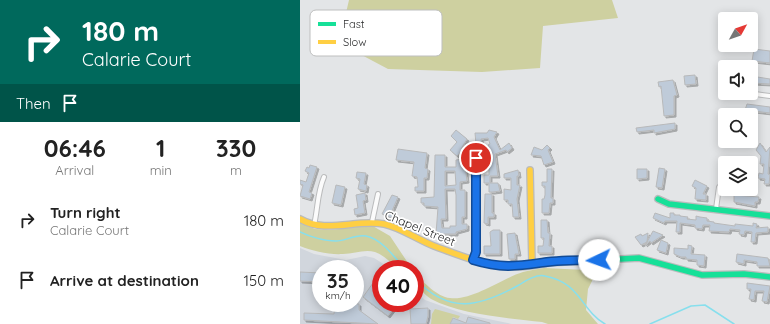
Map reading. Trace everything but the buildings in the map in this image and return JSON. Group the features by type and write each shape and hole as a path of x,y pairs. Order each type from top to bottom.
{"street":[{"path":"758,94 770,96"},
{"path":"473,260 476,252 476,158"},
{"path":"530,170 532,265"},
{"path":"314,226 318,209 318,190 324,177"},
{"path":"372,222 378,194"},
{"path":"716,209 718,194"},
{"path":"658,199 669,204 770,216"},
{"name":"Chapel Street","path":"300,219 314,226 331,227 358,222 372,222 390,226 427,244 473,260 502,267 555,262 639,258 702,274 744,274 770,277"}],"shaded area":[{"path":"300,248 314,254 346,260 365,256 377,260 372,260 372,312 424,312 424,299 464,314 512,324 300,324"}],"green space":[{"path":"349,0 612,0 618,18 543,26 540,68 482,72 388,69 364,56 442,56 442,10 347,10"},
{"path":"300,223 315,229 331,230 371,225 390,236 406,260 388,260 375,252 367,251 347,254 332,254 300,246"},
{"path":"544,268 586,270 593,279 588,289 586,310 598,324 548,324 471,312 456,309 443,304 431,299 424,293 424,282 440,295 450,298 459,298 477,293 515,275"},
{"path":"435,309 460,316 458,319 453,317 450,324 431,324 432,314"}],"waterway":[{"path":"300,232 308,236 332,241 366,236 383,245 397,260"},
{"path":"424,287 440,298 453,303 465,304 491,298 504,293 531,278 545,276 557,279 566,284 573,290 590,311 605,324"},
{"path":"650,324 691,306 705,305 734,324"}],"traffic: fast":[{"path":"473,260 476,252 476,158"},
{"path":"658,199 669,204 770,216"},
{"path":"565,262 639,258 702,275 744,274 770,277"}],"traffic: slow":[{"path":"530,170 532,265"},
{"path":"300,219 310,223 330,226 362,223 384,224 434,246 473,260 493,265 520,267 565,262"}],"route":[{"path":"476,158 476,252 473,260 487,265 514,267 546,262 599,260"}]}
